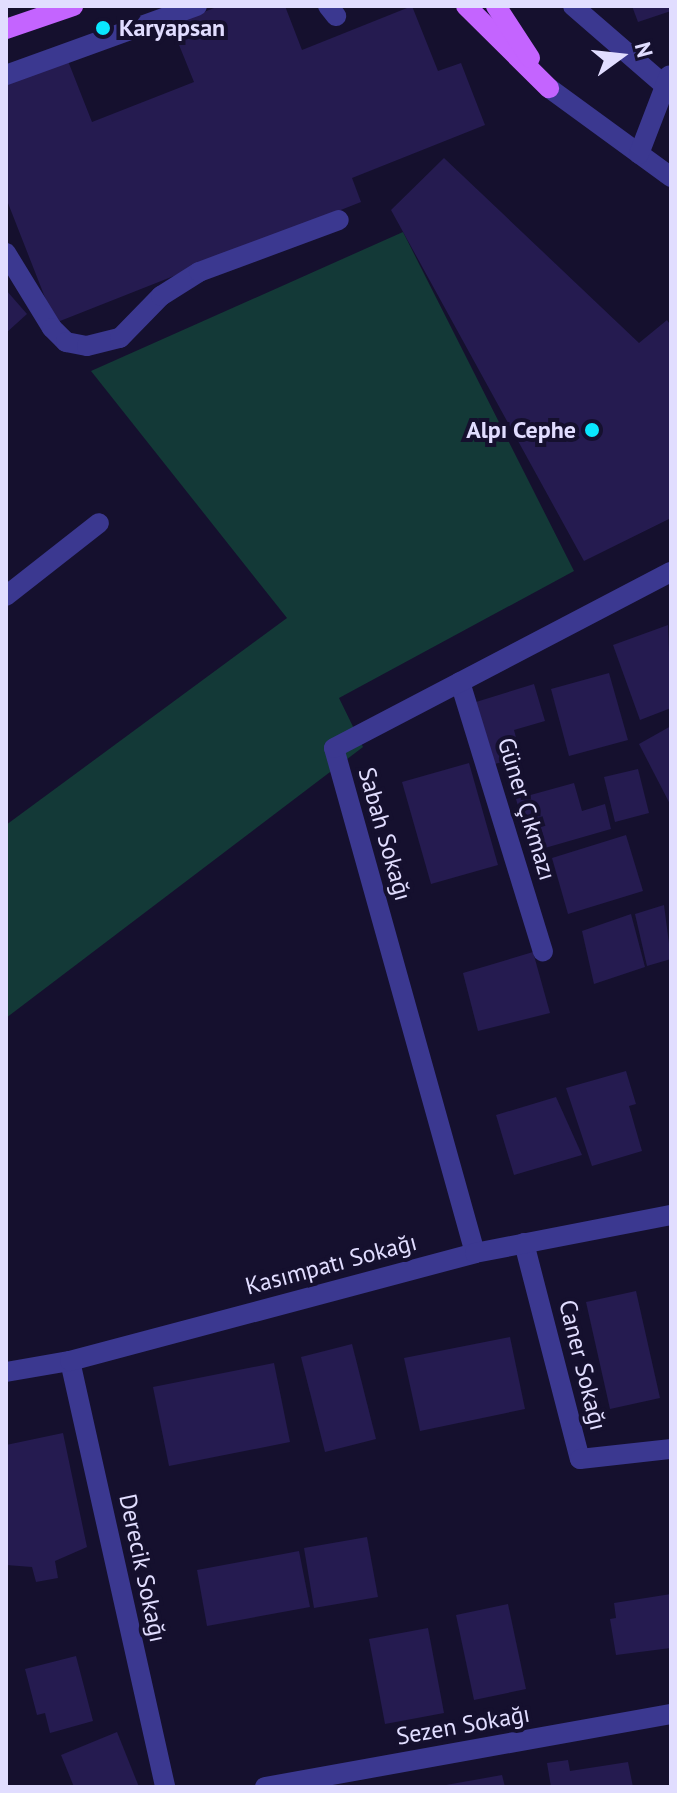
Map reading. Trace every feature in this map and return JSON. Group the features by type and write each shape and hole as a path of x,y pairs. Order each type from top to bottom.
{"main road":[{"path":"6,29 73,6"},
{"path":"466,6 549,88"},
{"path":"496,6 549,88"}],"street":[{"path":"6,75 197,6"},
{"path":"573,6 669,83 639,154"},
{"path":"549,88 671,177"},
{"path":"6,253 52,328 66,342 87,346 120,338 161,296 199,272 339,220"},
{"path":"6,596 99,523"},
{"name":"Sabah Sokağı","path":"475,1253 334,748 671,572"},
{"name":"Güner Çıkmazı","path":"460,682 543,951"},
{"name":"Kasımpatı Sokağı","path":"6,1372 70,1361 475,1253 671,1215"},
{"name":"Caner Sokağı","path":"524,1243 580,1459 671,1449"},
{"name":"Derecik Sokağı","path":"70,1361 165,1787"},
{"name":"Sezen Sokağı","path":"265,1787 671,1714"}],"green space":[{"path":"403,232 574,571 339,698 363,747 6,1018 6,825 287,618 91,371"}],"building":[{"path":"219,6 285,6 302,50 412,6 438,71 461,63 485,125 352,178 361,202 55,323 6,198 6,85 68,61 92,122 194,82 171,25"},
{"path":"632,6 671,6 671,11 638,22"},
{"name":"Alpı Cephe","path":"444,158 639,343 667,320 671,326 671,518 584,561 391,210"},
{"path":"6,290 27,314 6,333"},
{"path":"668,625 671,708 640,720 613,645"},
{"path":"609,673 628,740 569,756 551,689"},
{"path":"534,684 545,721 514,730 521,756 495,764 476,702"},
{"path":"671,726 671,806 639,744"},
{"path":"469,763 498,865 431,884 402,782"},
{"path":"638,769 649,813 615,822 604,777"},
{"path":"574,783 582,811 605,804 611,829 531,852 516,799"},
{"path":"626,835 643,891 568,914 552,858"},
{"path":"664,905 671,959 647,966 635,914"},
{"path":"631,914 645,967 594,984 582,931"},
{"path":"533,952 550,1013 478,1031 463,973"},
{"path":"626,1071 636,1104 629,1106 642,1151 592,1166 566,1088"},
{"path":"556,1097 582,1155 514,1175 496,1115"},
{"path":"636,1291 660,1398 610,1409 586,1302"},
{"path":"510,1337 525,1409 420,1431 404,1358"},
{"path":"352,1344 376,1439 325,1452 301,1357"},
{"path":"274,1363 290,1442 169,1466 153,1387"},
{"path":"63,1433 87,1547 55,1561 58,1578 36,1582 32,1567 6,1565 6,1445"},
{"path":"367,1537 378,1597 314,1608 304,1548"},
{"path":"299,1551 310,1607 207,1626 197,1570"},
{"path":"671,1594 671,1648 616,1655 610,1619 616,1618 614,1603"},
{"path":"508,1604 526,1689 474,1700 456,1615"},
{"path":"428,1628 444,1713 385,1724 369,1639"},
{"path":"76,1656 93,1721 50,1733 45,1713 37,1715 25,1669"},
{"path":"117,1732 139,1787 74,1787 61,1755"},
{"path":"568,1760 570,1771 628,1762 633,1787 551,1787 547,1763"},
{"path":"502,1775 505,1787 446,1787 446,1785"}],"place":[{"name":"Karyapsan","path":"103,28"},
{"name":"Alpı Cephe","path":"592,430"}]}
